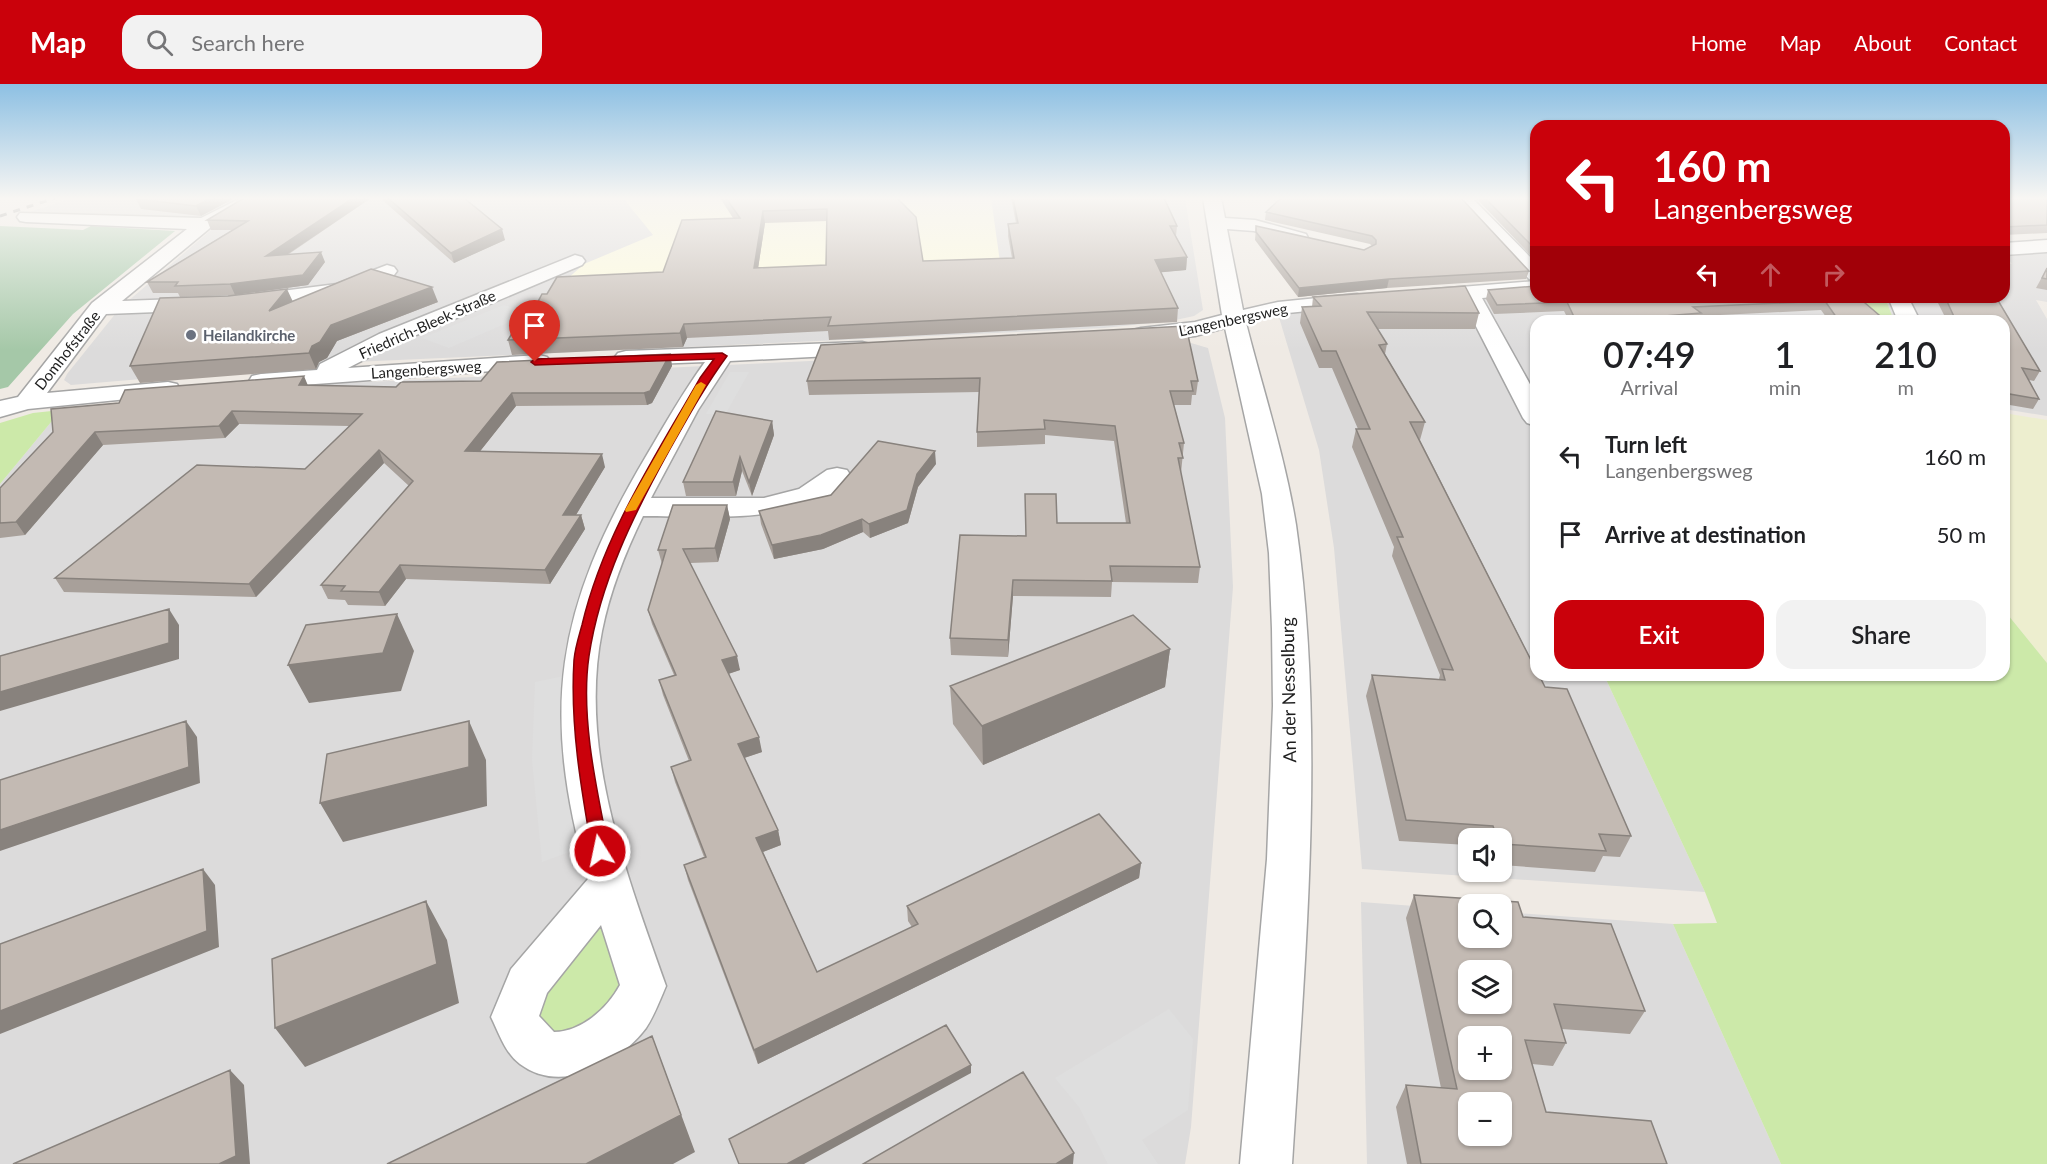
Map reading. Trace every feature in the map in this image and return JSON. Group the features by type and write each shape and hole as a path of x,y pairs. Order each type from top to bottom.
{"street":[{"name":"Domhofstraße","path":"27,402 100,308 174,248"},
{"name":"An der Nesselburg","path":"1220,248 1234,319 1261,426 1284,551 1289,771 1278,1011 1266,1164"},
{"path":"1510,248 1530,269"},
{"name":"Friedrich-Bleek-Straße","path":"313,376 387,339 575,261"},
{"path":"100,308 235,303 341,290 387,271"},
{"path":"235,303 258,281"},
{"path":"1401,297 1530,287"},
{"path":"1469,292 1530,407"},
{"name":"Langenbergsweg","path":"1125,336 1195,329 1278,308 1378,299"},
{"path":"606,359 880,348"},
{"path":"609,884 586,773 581,718 581,658 596,595 632,507 705,378 722,356"},
{"name":"Langenbergsweg","path":"237,383 313,376 559,361"},
{"path":"0,409 27,402 191,387"},
{"path":"632,507 765,507 809,495 837,476"}],"shaded area":[{"path":"190,248 1193,248 1203,310 1194,316 1171,321 1104,328 331,363 71,385 64,380 67,374 120,308"},
{"path":"621,248 998,248 1000,262 566,280 584,264"},
{"path":"2010,253 2047,253 2047,302 2036,300 2047,319 2047,416 2010,410 2010,315 1892,315 1887,303 2010,303 2010,264 2012,264"},
{"path":"1530,297 1530,303 1849,303 1854,315 1530,315 1530,681 1607,681 1705,892 1512,879 1512,828 1458,828 1458,875 1362,869 1334,548 1319,450 1278,314 1430,301"},
{"path":"504,305 530,313 449,348 422,338"},
{"path":"1191,343 1208,348 1225,418 1233,587 1191,1127 1185,1164 0,1164 0,484 61,410 304,385"},
{"path":"730,372 749,372 725,415 706,414"},
{"path":"569,675 566,751 578,849 542,862 532,760 535,682"},
{"path":"1361,902 1458,909 1458,948 1512,948 1512,913 1673,924 1781,1164 1367,1164"},
{"path":"1169,1009 1193,1039 1188,1110 1142,1140 1158,1164 1108,1164 1079,1107 1055,1078"}],"green space":[{"path":"0,248 154,248 73,314 8,387 0,389"},
{"path":"1849,303 1887,303 1892,315 1854,315"},
{"path":"61,410 0,484 0,423 33,413"},
{"path":"2010,414 2047,420 2047,663 2010,617"},
{"path":"2010,617 2047,663 2047,1164 1781,1164 1673,924 1717,923 1705,892 1607,681 2010,681"},
{"path":"606,908 623,989 608,1012 562,1034 546,1031 536,1014 536,1003"}],"building":[{"path":"203,248 277,248 266,256 321,252 303,275 230,284 175,286 178,282 147,282"},
{"path":"446,248 461,248 451,253"},
{"path":"672,248 757,248 754,268 826,265 826,248 921,248 923,261 1014,258 1012,248 1182,248 1187,257 1155,260 1178,308 828,326 831,317 684,324 680,333 508,340 525,312 533,311 542,294 547,294 557,277 663,272"},
{"path":"1269,248 1508,248 1529,271 1389,279 1299,288"},
{"path":"2047,268 2047,279 2042,278"},
{"path":"371,269 432,287 331,325 320,342 312,346 309,353 130,366 160,298 228,296 287,289 269,311"},
{"path":"1465,286 1479,313 1367,312 1387,344 1379,345 1425,422 1410,422 1530,658 1530,681 1542,681 1545,687 1567,689 1631,836 1599,834 1606,851 1512,845 1512,828 1406,820 1372,675 1445,680 1442,669 1453,670 1397,537 1403,537 1356,429 1370,429 1336,351 1322,351 1302,307 1321,306 1313,297"},
{"path":"1530,286 1530,303 1544,303 1497,305 1488,290"},
{"path":"1567,303 1781,303 1693,307 1701,313 1677,315 1573,315"},
{"path":"1826,303 1865,303 1879,315 1835,315"},
{"path":"1948,303 2000,303 2007,315 1953,315"},
{"path":"2010,321 2040,371 2022,368 2039,399 2010,394"},
{"path":"1186,326 1198,381 1191,381 1193,391 1170,391 1184,443 1179,443 1183,458 1178,458 1200,567 1110,566 1112,581 1013,580 1008,640 950,638 960,535 1026,536 1025,494 1056,494 1057,523 1130,523 1115,426 1044,420 1045,429 977,432 980,378 807,381 821,345"},
{"path":"670,354 650,391 644,393 512,393 465,451 602,454 563,515 581,515 545,570 400,565 379,592 341,591 345,586 321,585 413,481 379,450 249,584 55,578 197,465 305,469 362,414 232,411 219,426 95,432 16,522 0,523 0,488 53,432 51,409 119,403 125,390 304,376 299,385 396,387 401,382 481,381 497,362"},
{"path":"716,411 772,421 749,482 740,457 733,482 683,482"},
{"path":"878,441 935,451 917,474 907,510 869,524 862,519 821,535 772,545 759,511 831,495"},
{"path":"673,505 727,505 715,548 683,549 737,656 722,660 759,737 738,744 778,830 756,838 817,972 918,924 907,906 1099,814 1141,863 754,1050 684,865 706,857 671,767 691,760 659,680 676,675 648,610 666,550 658,550"},
{"path":"169,609 169,643 0,692 0,656"},
{"path":"397,614 383,653 288,665 306,625"},
{"path":"1133,615 1170,649 982,726 950,686"},
{"path":"186,721 189,767 0,830 0,780"},
{"path":"469,721 469,767 320,803 327,754"},
{"path":"203,869 207,931 0,1011 0,944"},
{"path":"1414,895 1458,898 1458,948 1512,948 1512,902 1518,902 1523,917 1611,924 1645,1011 1554,1004 1566,1043 1525,1040 1546,1112 1651,1121 1667,1164 1421,1164 1406,1085 1457,1089"},
{"path":"426,901 437,964 275,1028 272,959"},
{"path":"946,1025 971,1065 787,1164 739,1164 729,1139"},
{"path":"652,1036 681,1115 586,1164 387,1164"},
{"path":"230,1070 236,1156 219,1164 13,1164"},
{"path":"1023,1072 1074,1153 1056,1164 863,1164"}],"slow traffic":[{"path":"631,510 701,385"}],"place":[{"name":"Heilandkirche","path":"191,335"}],"route":[{"path":"535,362 722,356 705,378 624,522 596,595 581,658 581,718 586,773 600,851"}]}
